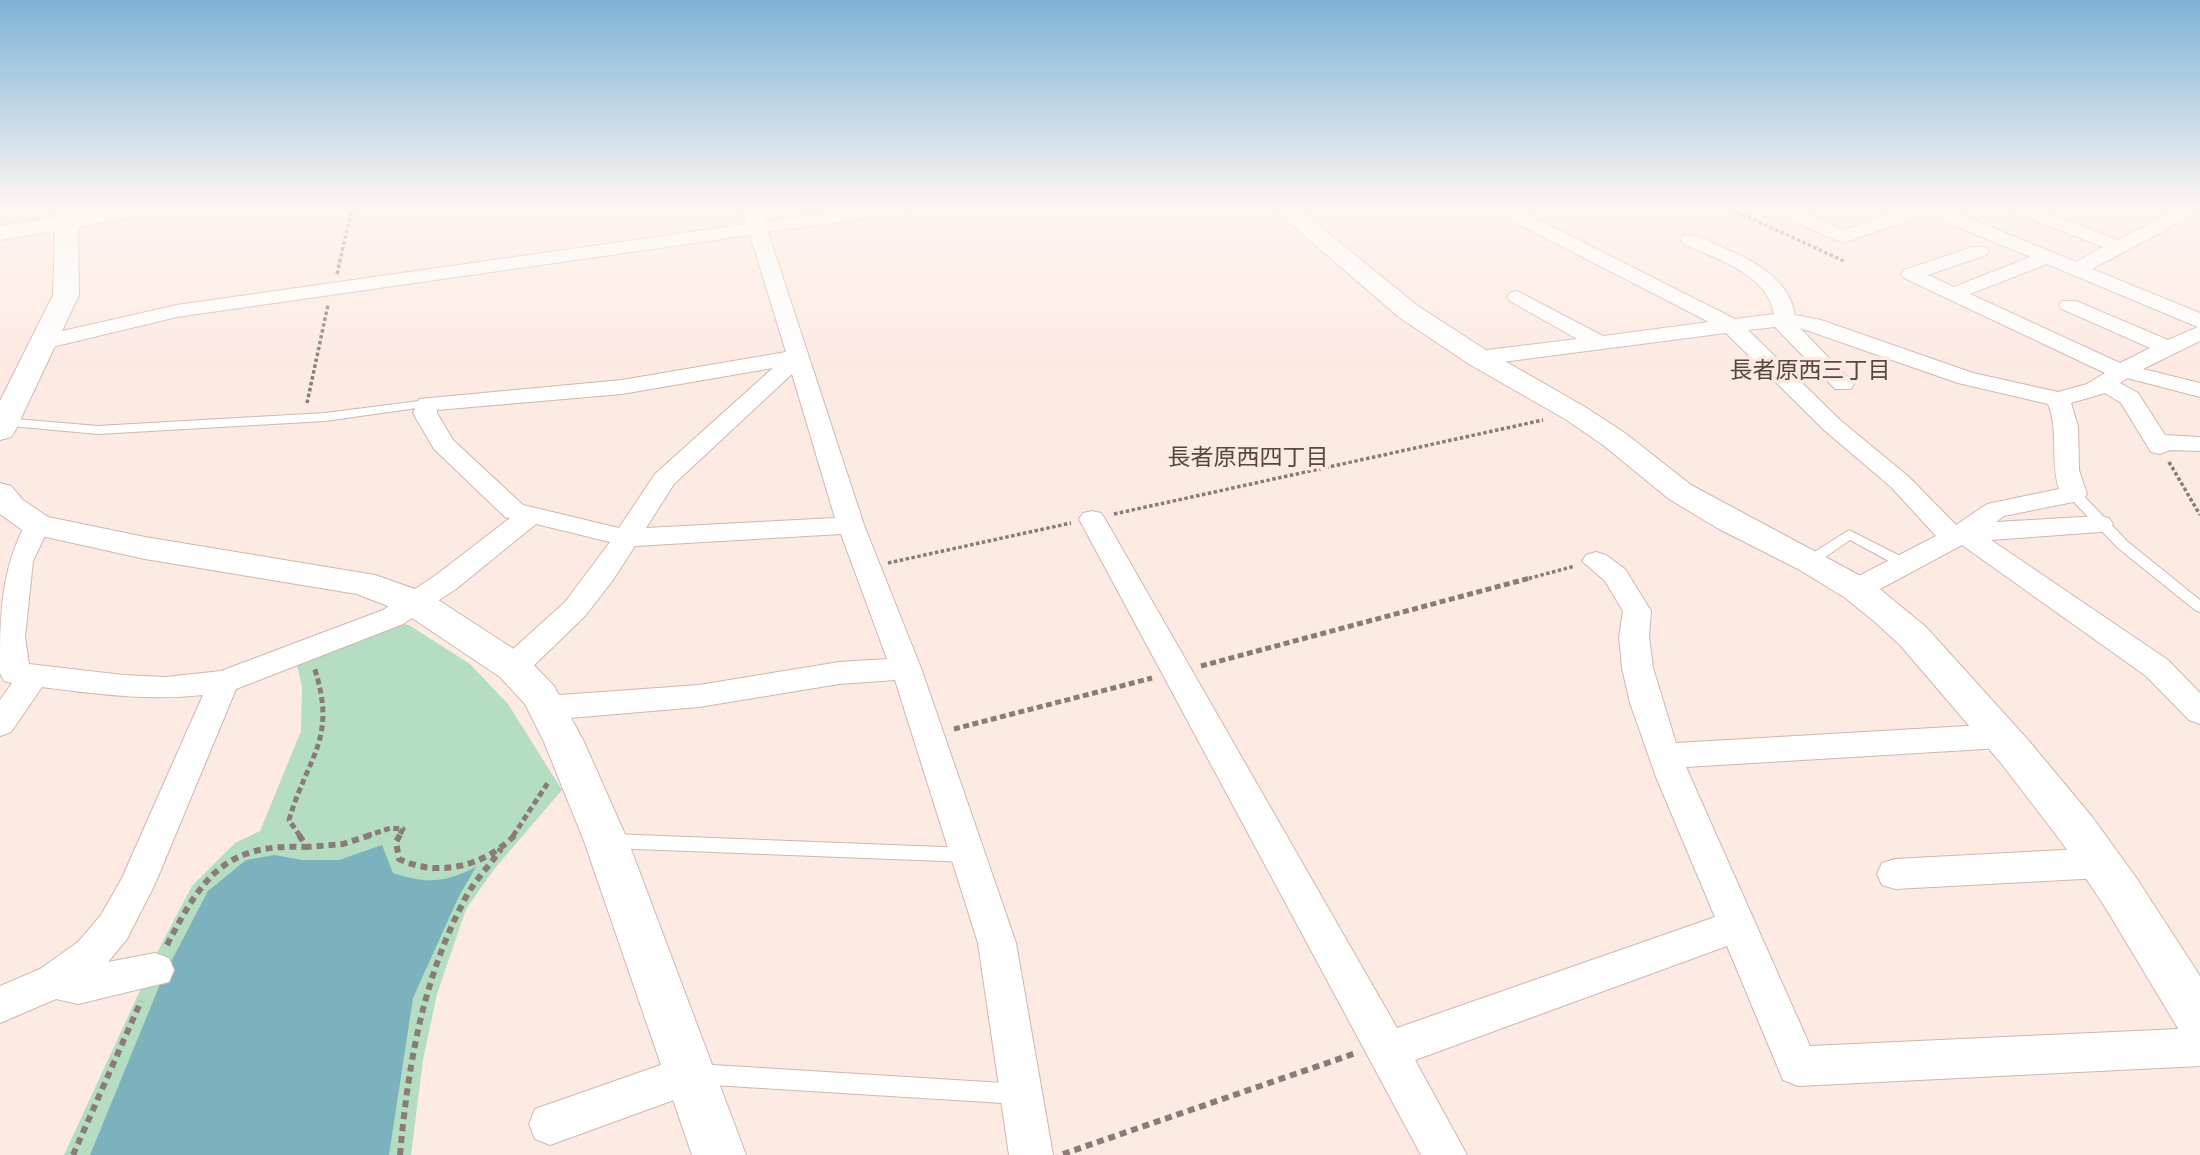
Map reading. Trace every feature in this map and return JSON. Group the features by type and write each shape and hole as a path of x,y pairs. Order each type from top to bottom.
{"street":[{"path":"2,427 66,295 68,261"},
{"path":"44,342 177,312 331,290 500,261"},
{"path":"767,261 851,525 906,668 998,943 1031,1155"},
{"path":"1347,261 1409,312 1479,358 1575,413 1614,439 1680,492 1731,522 1811,561 1857,589 1913,636 2001,736 2101,863 2200,1019"},
{"path":"1605,261 1730,325 1832,425 1958,535 2157,668 2200,712"},
{"path":"1733,261 1760,274 1786,312 1786,327 1843,384"},
{"path":"1950,261 1912,274 2102,365 2130,398 2158,444 2200,444"},
{"path":"1953,293 2038,261"},
{"path":"2057,261 2200,321"},
{"path":"2077,269 2092,261"},
{"path":"1517,297 1598,342"},
{"path":"2069,306 2168,348"},
{"path":"1479,358 1786,319 1813,325 1966,378 2058,399 2095,389 2113,377 2200,333"},
{"path":"797,357 622,387 427,404 425,412 443,444 514,510 626,538 851,525"},
{"path":"513,667 575,608 603,574 664,479 797,357"},
{"path":"2113,377 2200,390"},
{"path":"1857,589 1958,535 1996,510 2074,494 2066,466 2068,436 2065,415 2058,399"},
{"path":"0,493 11,507 37,525 145,548 363,583 416,603 513,667 540,696 569,753 606,841 719,1155"},
{"path":"37,525 19,561 10,638 15,673 123,687 166,688 224,682 393,617 416,603 532,514"},
{"path":"1092,519 1446,1155"},
{"path":"1958,535 2100,523"},
{"path":"1596,561 1615,575 1637,611 1634,622 1639,677 1666,756 1798,1066 2200,1047"},
{"path":"546,708 699,696 839,674 906,668"},
{"path":"0,724 19,693 34,676"},
{"path":"0,1005 54,982 90,954 114,927 137,884 224,682"},
{"path":"1666,756 2001,736"},
{"path":"1895,874 2101,863"},
{"path":"1385,1047 1737,926"},
{"path":"54,982 78,986 155,970"},
{"path":"550,1124 692,1074"}],"lane":[{"path":"2,427 98,430 304,417 427,404"},
{"path":"2074,494 2100,523 2200,607"},
{"path":"1811,561 1849,534 1905,564"},
{"path":"606,841 968,855"},
{"path":"692,1074 1021,1094"}],"path":[{"path":"304,417 331,290 340,261"},
{"path":"867,567 1575,413"},
{"path":"2158,444 2200,515"},
{"path":"928,736 1596,561"},
{"path":"306,651 316,671 325,713 325,730 319,750 293,801 289,820 307,847 342,844 391,828 403,829 396,842 399,859 412,867 436,870 471,862 503,847"},
{"path":"400,1155 404,1104 422,1008 441,949 468,894 525,821 569,753"},
{"path":"1059,1155 1385,1047"}],"green space":[{"path":"397,623 409,625 470,664 508,704 562,790 495,868 466,909 437,994 423,1060 411,1155 64,1155 162,943 192,886 235,843 260,831 301,731 302,687 296,661"}],"water":[{"path":"382,845 393,873 405,877 444,879 476,867 459,896 413,998 389,1155 90,1155 163,977 208,891 246,860 274,855 303,860 339,860"}],"district":[{"name":"長者原西三丁目","path":"1810,370"},
{"name":"長者原西四丁目","path":"1248,457"}]}
